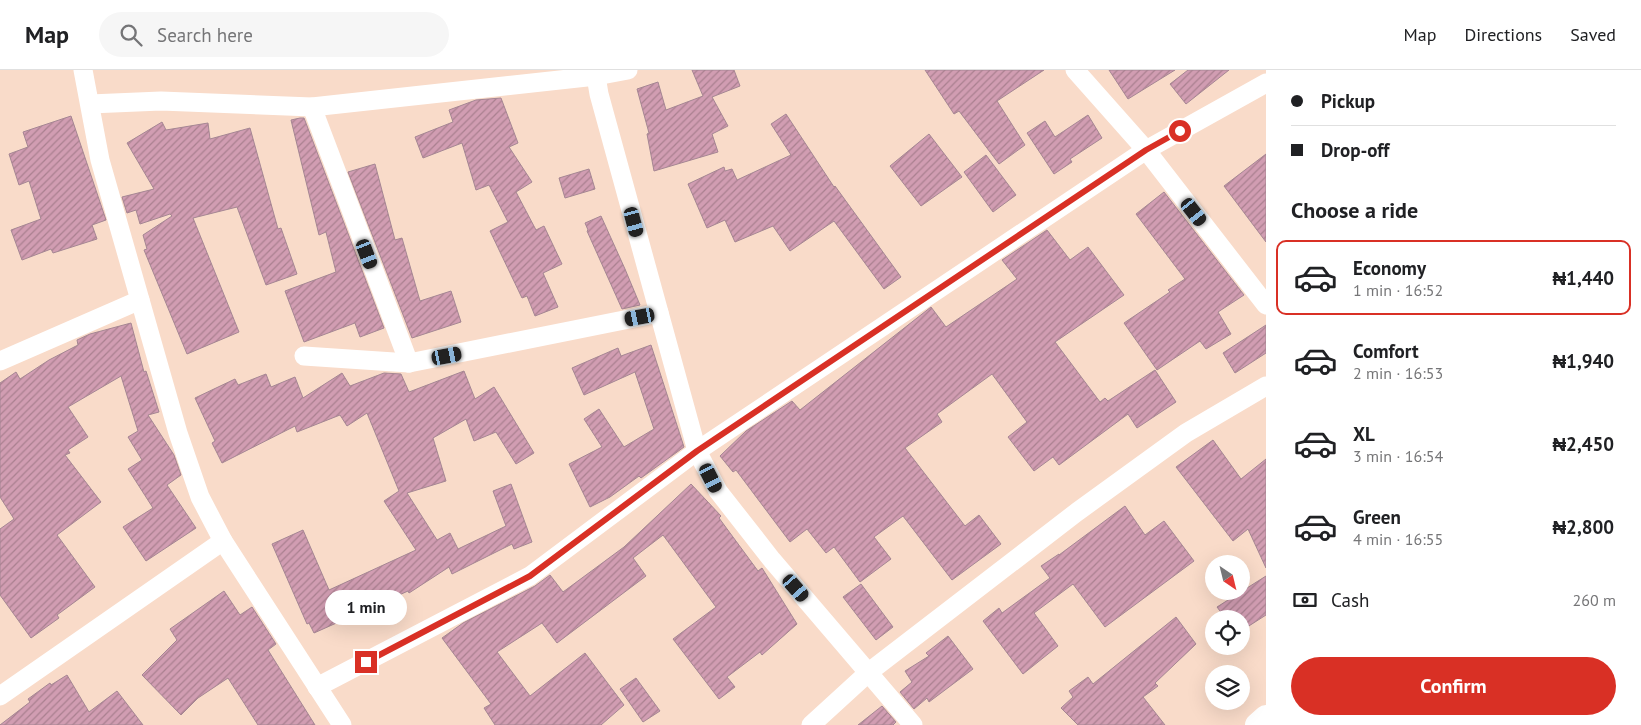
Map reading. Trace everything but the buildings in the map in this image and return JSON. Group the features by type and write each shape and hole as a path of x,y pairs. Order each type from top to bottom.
{"street":[{"path":"83,70 100,160 178,433 200,497 223,541 342,725"},
{"path":"90,104 161,101 312,107 628,70"},
{"path":"1074,70 1146,150 1266,305"},
{"path":"595,73 601,104 697,451 718,491 772,560 913,725"},
{"path":"317,687 530,576 697,451 1146,150 1266,83"},
{"path":"312,107 409,363"},
{"path":"0,361 140,300"},
{"path":"304,356 409,363 659,313"},
{"path":"811,725 869,672 1076,512 1186,433 1266,386"},
{"path":"0,696 223,541"},
{"path":"1257,725 1266,717"}],"route":[{"path":"366,662 530,576 697,451 1146,150 1180,131"}]}
